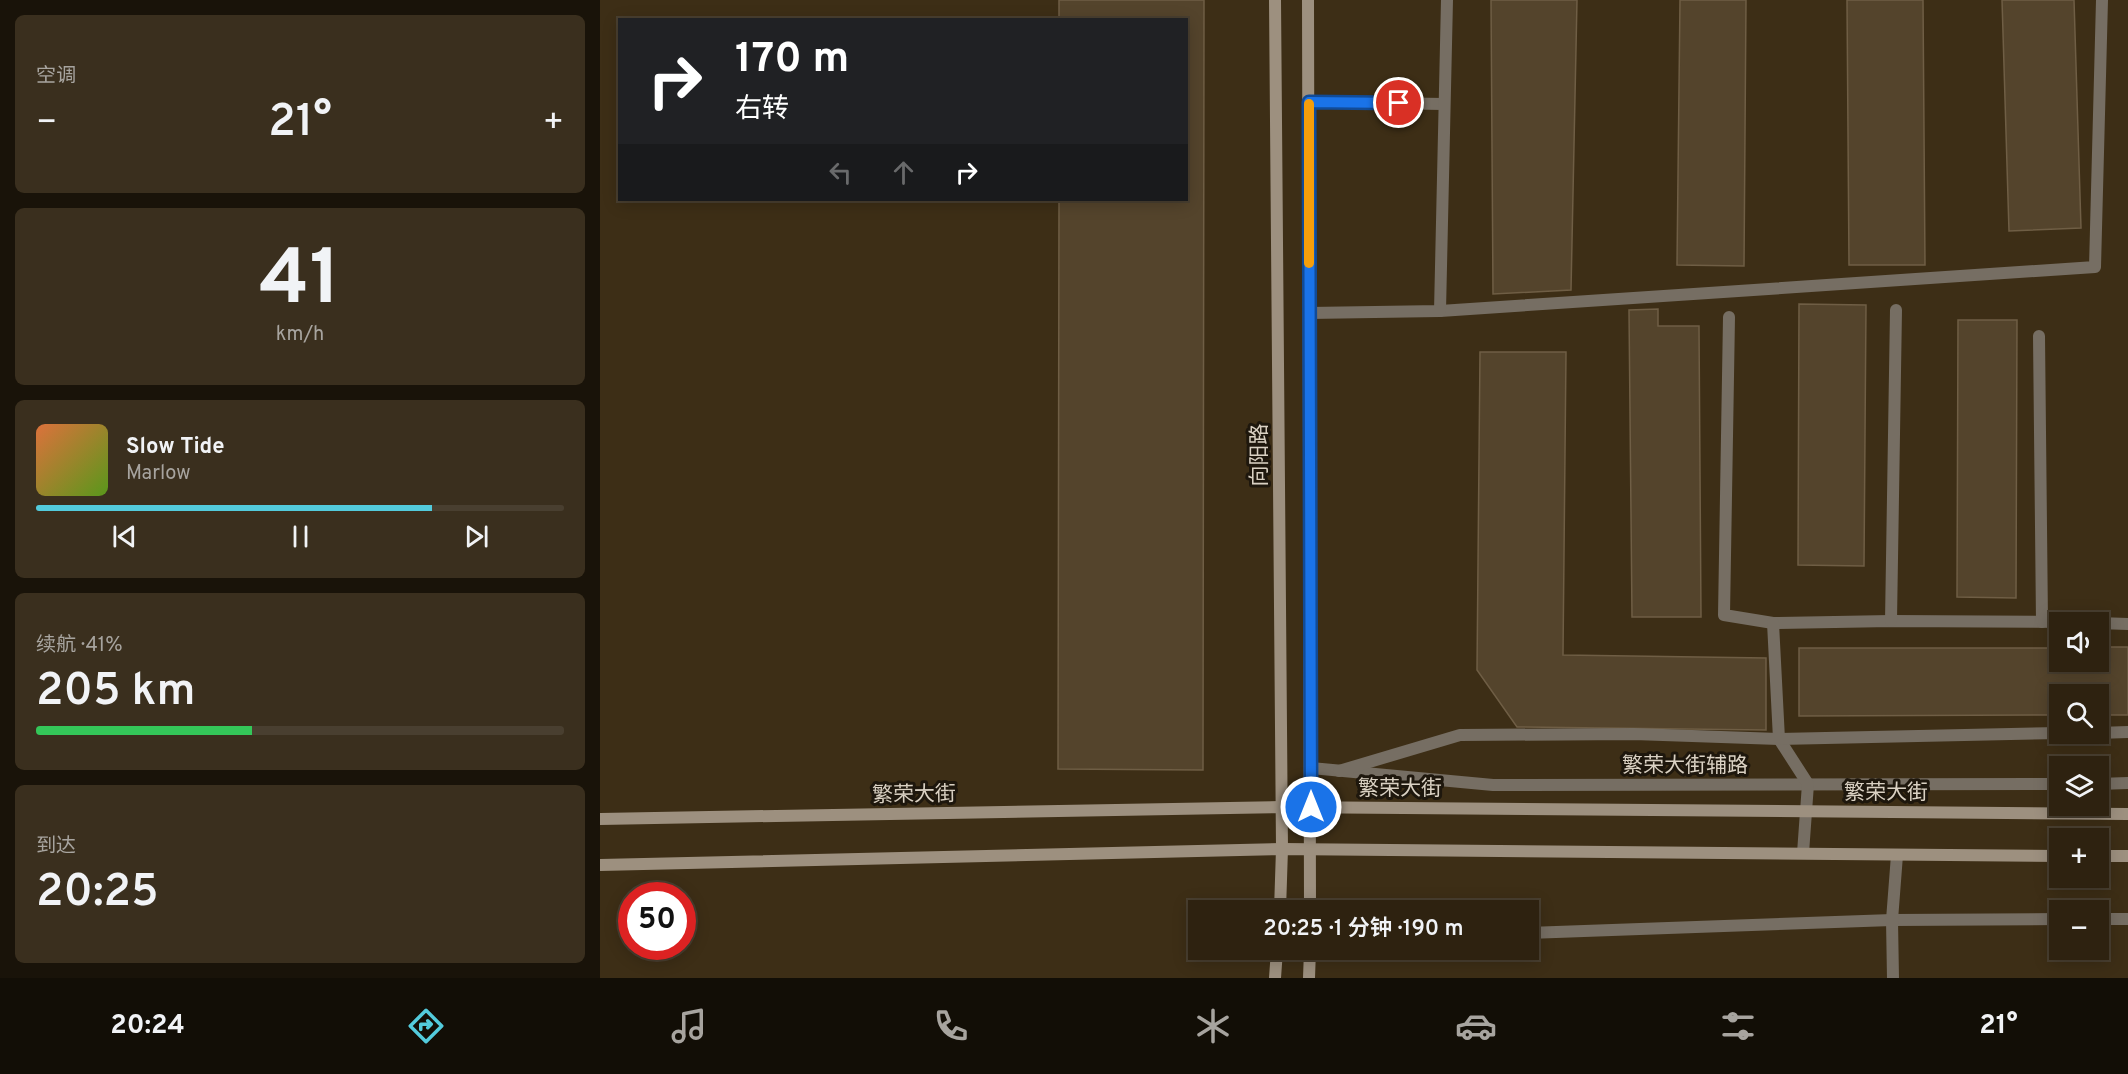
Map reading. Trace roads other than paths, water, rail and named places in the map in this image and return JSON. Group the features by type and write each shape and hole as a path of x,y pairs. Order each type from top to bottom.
{"main road":[{"name":"向阳路","path":"1275,0 1282,849 1280,900"},
{"path":"1308,0 1310,900"},
{"name":"繁荣大街","path":"600,819 1281,807 2128,814"},
{"path":"600,864 1282,849 2049,856"},
{"path":"2109,856 2128,856"},
{"path":"1275,978 1276,960"},
{"path":"1309,978 1310,960"}],"street":[{"path":"1440,311 1447,0"},
{"path":"1309,313 1440,311 2096,267 2102,0"},
{"path":"1309,102 1444,104"},
{"path":"1890,621 1896,310"},
{"path":"1729,317 1724,615 1773,623 2049,621"},
{"path":"2039,336 2042,621"},
{"path":"1773,623 1779,739 1808,784 1804,811 1803,853"},
{"path":"2109,623 2128,624"},
{"path":"2109,733 2128,732"},
{"path":"1339,771 1461,735 1634,734 1779,739 2049,733"},
{"name":"繁荣大街辅路","path":"1311,768 1493,784 2049,784"},
{"path":"2109,784 2128,783"},
{"path":"1893,978 1892,920 1897,855"},
{"path":"1539,933 1892,920 2049,919"},
{"path":"2109,919 2128,919"}]}
